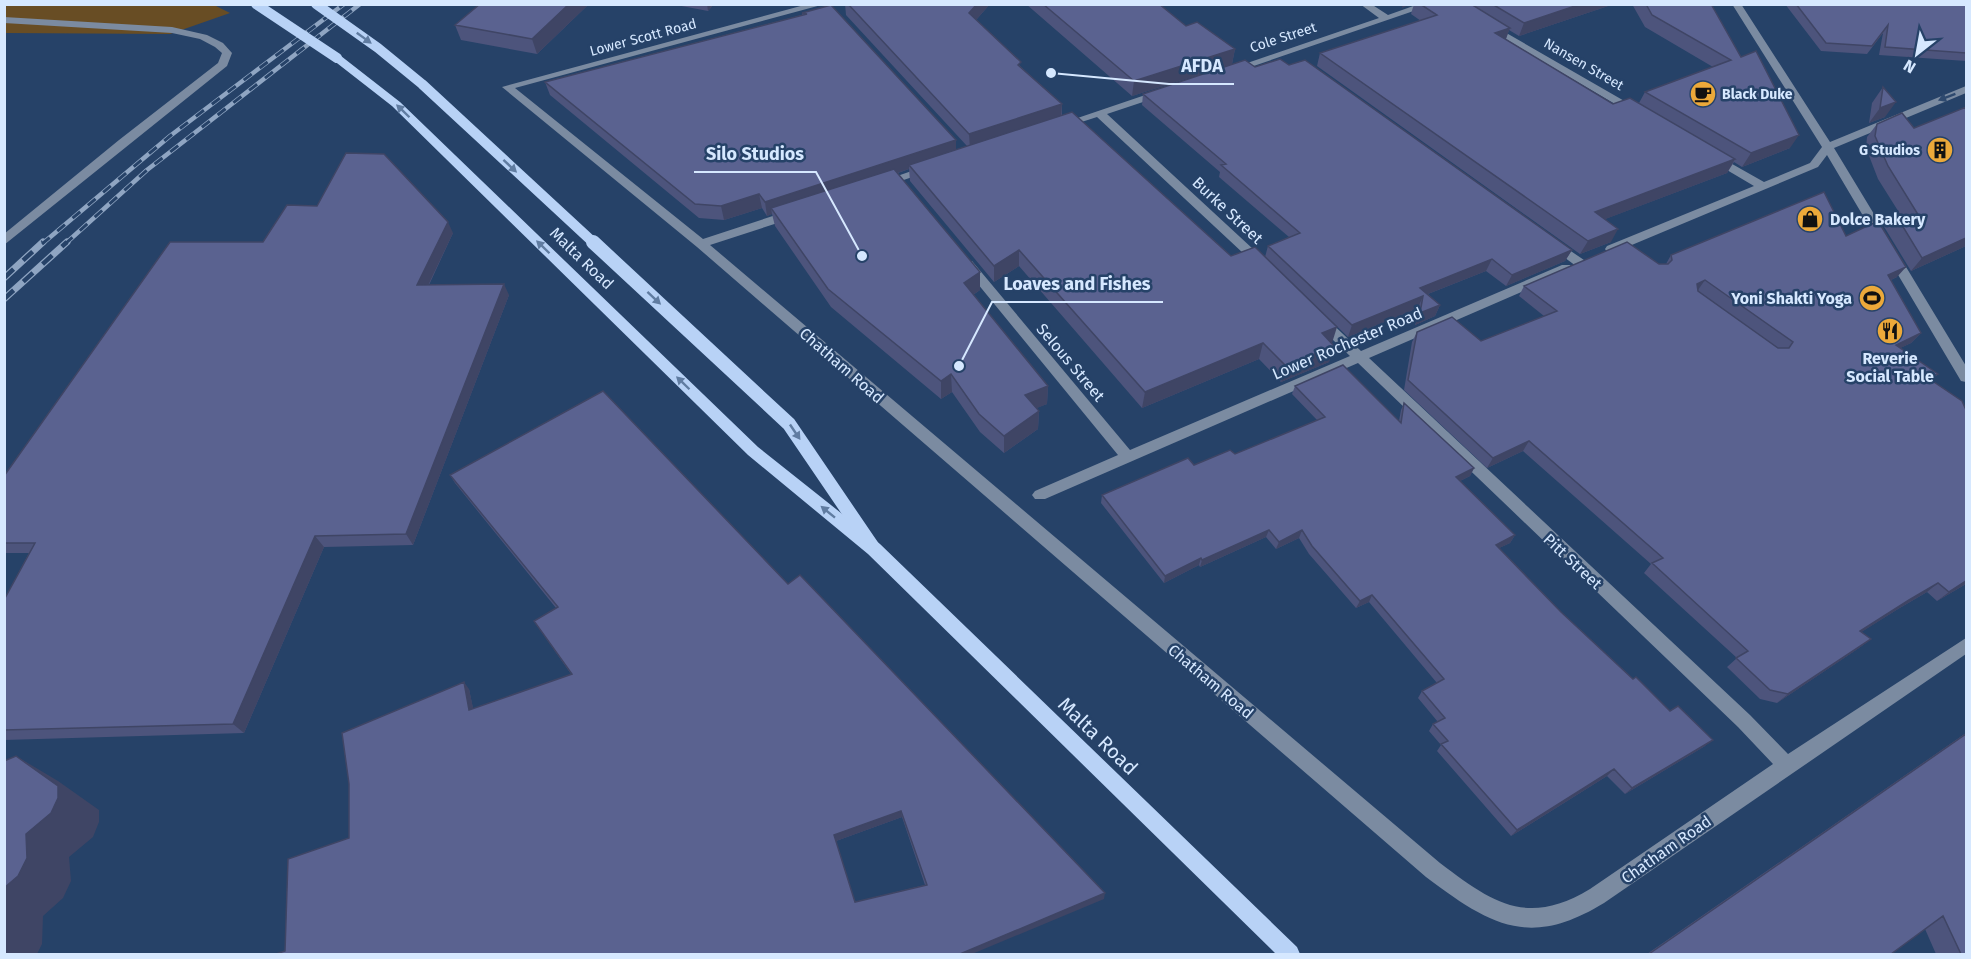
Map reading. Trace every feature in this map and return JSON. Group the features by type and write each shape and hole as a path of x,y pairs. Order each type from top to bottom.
{"main road":[{"name":"Malta Road","path":"256,4 309,38 396,104 753,451 874,549 1290,954"},
{"name":"Malta Road","path":"315,4 378,48 422,84 789,424 874,549"}],"street":[{"name":"Lower Scott Road","path":"507,87 821,4"},
{"path":"1364,4 1386,18"},
{"name":"Cole Street","path":"1219,74 1291,55 1386,18 1430,4"},
{"path":"1736,4 1828,147 1965,371"},
{"path":"4,20 172,30 203,37 219,45 227,53 223,64 123,142 4,242"},
{"name":"Nansen Street","path":"1481,22 1651,121"},
{"name":"Chatham Road","path":"507,87 701,244 1433,870 1476,902 1519,919 1564,914 1597,896 1966,645"},
{"path":"1044,131 1175,89"},
{"path":"1828,147 1966,89"},
{"name":"Burke Street","path":"1100,114 1273,274"},
{"name":"Lower Rochester Road","path":"1040,495 1814,165 1828,147"},
{"path":"1702,151 1763,186"},
{"path":"876,186 902,183 937,165"},
{"path":"701,244 800,211"},
{"path":"1542,235 1589,259"},
{"path":"1622,245 1638,255"},
{"name":"Selous Street","path":"959,252 1127,456"},
{"path":"1307,308 1358,358"},
{"name":"Pitt Street","path":"1358,358 1727,705 1787,765"}],"shaded area":[{"path":"212,4 230,13 170,34 5,33 5,5"}],"building":[{"path":"480,4 569,4 532,39 455,25"},
{"path":"848,4 977,4 969,13 1021,62 1018,65 1062,104 969,134"},
{"path":"1043,4 1159,4 1186,26 1197,22 1235,49 1134,81"},
{"path":"1420,4 1471,4 1510,28 1495,33 1613,104 1630,98 1735,159 1595,212 1618,229 1588,241 1320,53 1437,15"},
{"path":"1492,4 1581,4 1524,23"},
{"path":"1646,4 1711,4 1741,57 1756,51 1799,135 1751,153 1645,92 1731,60 1652,15"},
{"path":"1796,4 1966,4 1966,53 1885,47 1888,25 1872,46 1826,43"},
{"path":"831,5 956,140 765,202 759,194 721,206 695,204 545,82 807,14 802,13"},
{"path":"1280,59 1289,65 1305,60 1572,250 1512,275 1492,259 1420,288 1440,305 1420,313 1423,296 1352,325 1268,246 1300,233 1221,165 1226,164 1143,94 1245,60 1255,67"},
{"path":"1883,87 1896,102 1880,108"},
{"path":"1966,107 1966,238 1922,258 1894,212 1922,221 1888,166 1875,136 1877,124 1902,113 1914,128"},
{"path":"1072,112 1231,256 1255,247 1337,327 1322,333 1334,346 1286,366 1263,343 1145,392 1019,250 994,266 909,165"},
{"path":"346,153 384,154 448,222 417,285 504,284 406,534 315,536 233,724 4,730 4,600 35,543 4,543 4,476 170,242 263,242 287,205 317,206"},
{"path":"894,169 980,272 964,283 1048,386 1025,395 1039,411 1004,436 979,414 951,374 941,381 828,289 771,208"},
{"path":"1824,192 1846,236 1878,221 1906,267 1888,275 1921,333 1896,345 1938,374 1928,378 1962,401 1966,410 1966,581 1949,592 1938,583 1860,631 1871,639 1788,694 1770,690 1736,658 1748,651 1652,563 1663,558 1529,441 1493,458 1408,380 1417,332 1452,317 1481,341 1557,311 1524,286 1627,242 1659,264 1668,264 1672,260 1671,255","holes":["1705,280 1793,342 1789,348 1778,348 1698,291 1697,284"]},
{"path":"1343,365 1401,423 1404,403 1474,468 1456,477 1515,535 1496,545 1561,612 1633,679 1636,677 1670,711 1678,706 1713,740 1632,788 1614,769 1517,830 1441,744 1448,741 1433,724 1445,718 1422,691 1444,679 1372,595 1360,601 1312,546 1302,530 1279,542 1269,530 1202,560 1201,558 1165,576 1102,495 1188,458 1194,465 1230,450 1235,454 1325,417 1295,386"},
{"path":"603,391 788,584 800,575 1105,893 960,954 276,954 285,951 288,859 349,838 349,784 342,733 464,682 469,710 572,674 534,621 558,607 450,475","holes":["901,811 927,885 855,902 834,835"]},
{"path":"1966,734 1966,954 1961,954 1943,916 1891,954 1649,954"},
{"path":"16,756 58,786 58,798 51,813 26,834 27,858 18,876 4,888 4,761"}],"railway":[{"path":"42,244 170,136 344,4"},
{"path":"65,244 147,170 360,4"},
{"path":"4,278 43,242"},
{"path":"4,299 67,242"}],"place":[{"name":"AFDA","path":"1051,73"},
{"name":"Black Duke","path":"1703,94"},
{"name":"G Studios","path":"1940,150"},
{"name":"Dolce Bakery","path":"1810,219"},
{"name":"Silo Studios","path":"862,256"},
{"name":"Yoni Shakti Yoga","path":"1872,298"},
{"name":"Reverie Social Table","path":"1890,331"},
{"name":"Loaves and Fishes","path":"959,366"}]}
